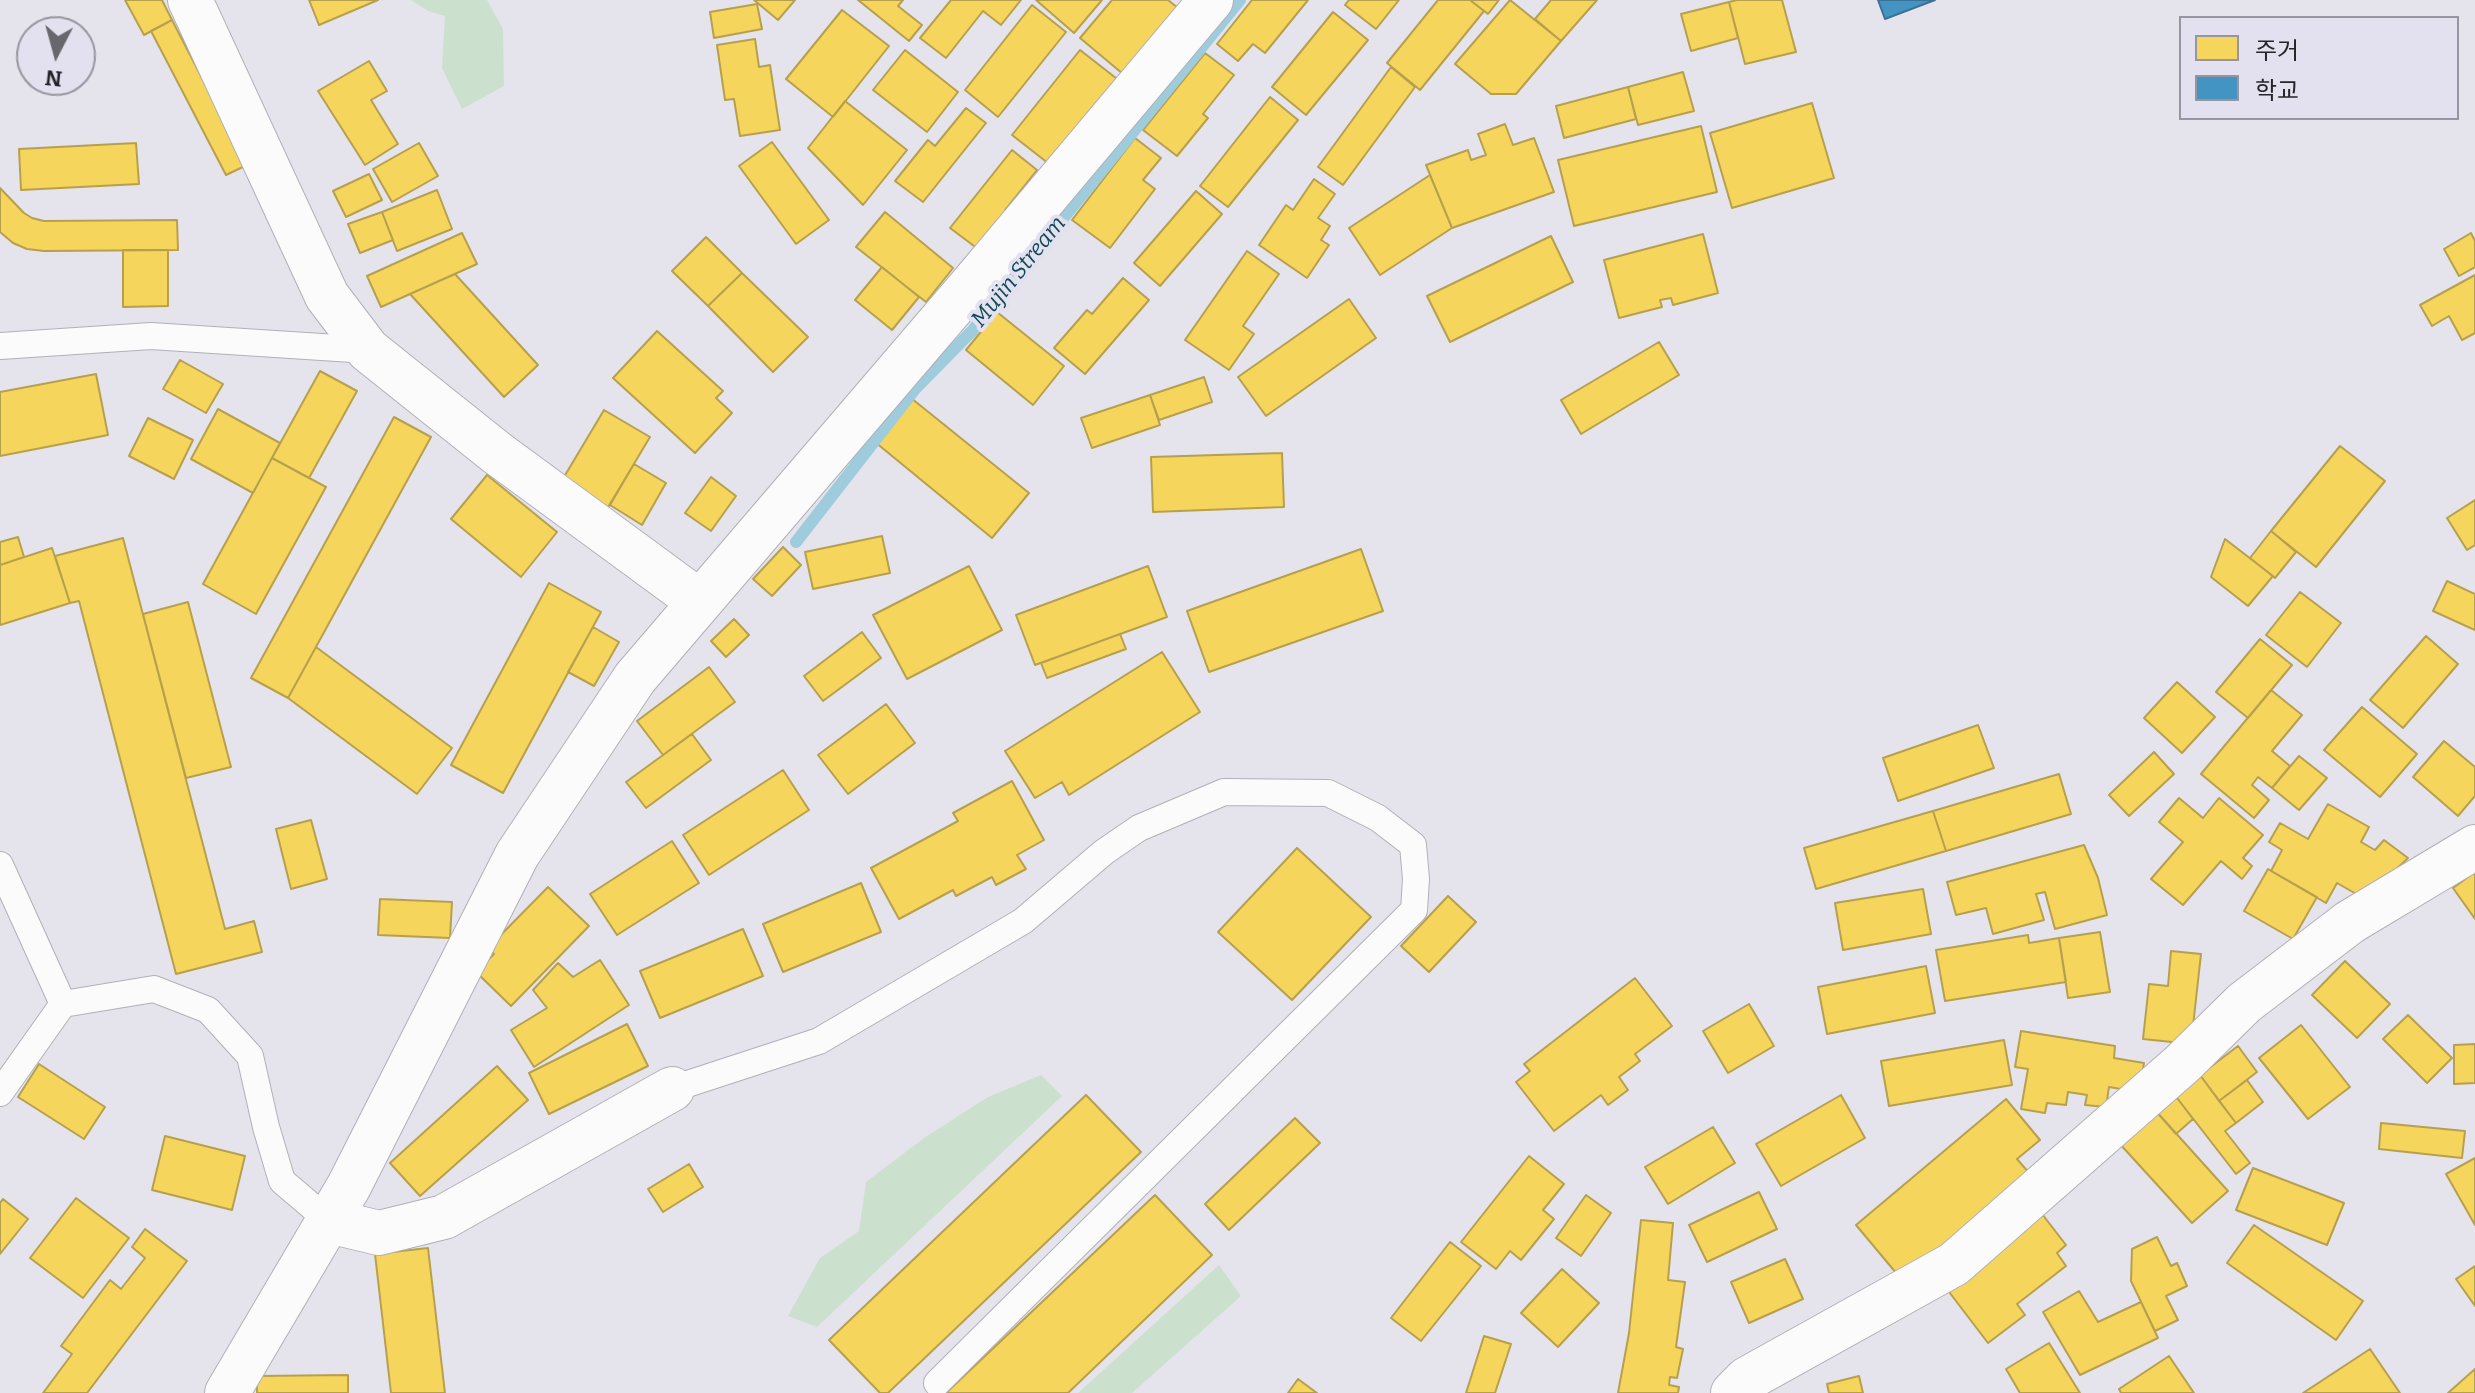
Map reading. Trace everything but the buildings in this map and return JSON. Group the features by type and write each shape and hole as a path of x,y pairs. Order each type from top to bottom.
{"street":[{"path":"190,0 327,296 368,350 497,453 700,602"},
{"path":"227,1393 329,1221 517,855 635,678 1211,0"},
{"path":"1733,1393 1747,1379 1954,1264 2182,1064 2244,1003 2350,922 2475,847"},
{"path":"329,1221 379,1233 444,1217 672,1089"}],"lane":[{"path":"0,346 151,336 368,350"},
{"path":"672,1089 819,1041 1023,921 1104,852 1139,828 1224,792 1328,793 1378,818 1413,845 1416,879 1414,910 937,1383"},
{"path":"0,865 63,1004"},
{"path":"0,1093 63,1004 154,989 208,1010 250,1056 282,1181 329,1221"}],"green space":[{"path":"411,0 487,0 503,29 504,86 462,109 442,68 445,16 428,11"},
{"path":"1041,1075 1062,1096 817,1327 788,1316 820,1258 859,1231 866,1182 924,1138 988,1097"},
{"path":"1219,1265 1241,1296 1132,1393 1078,1393"}],"waterway":[{"name":"Mujin Stream","path":"796,542 915,389 972,331 1240,0"}]}
